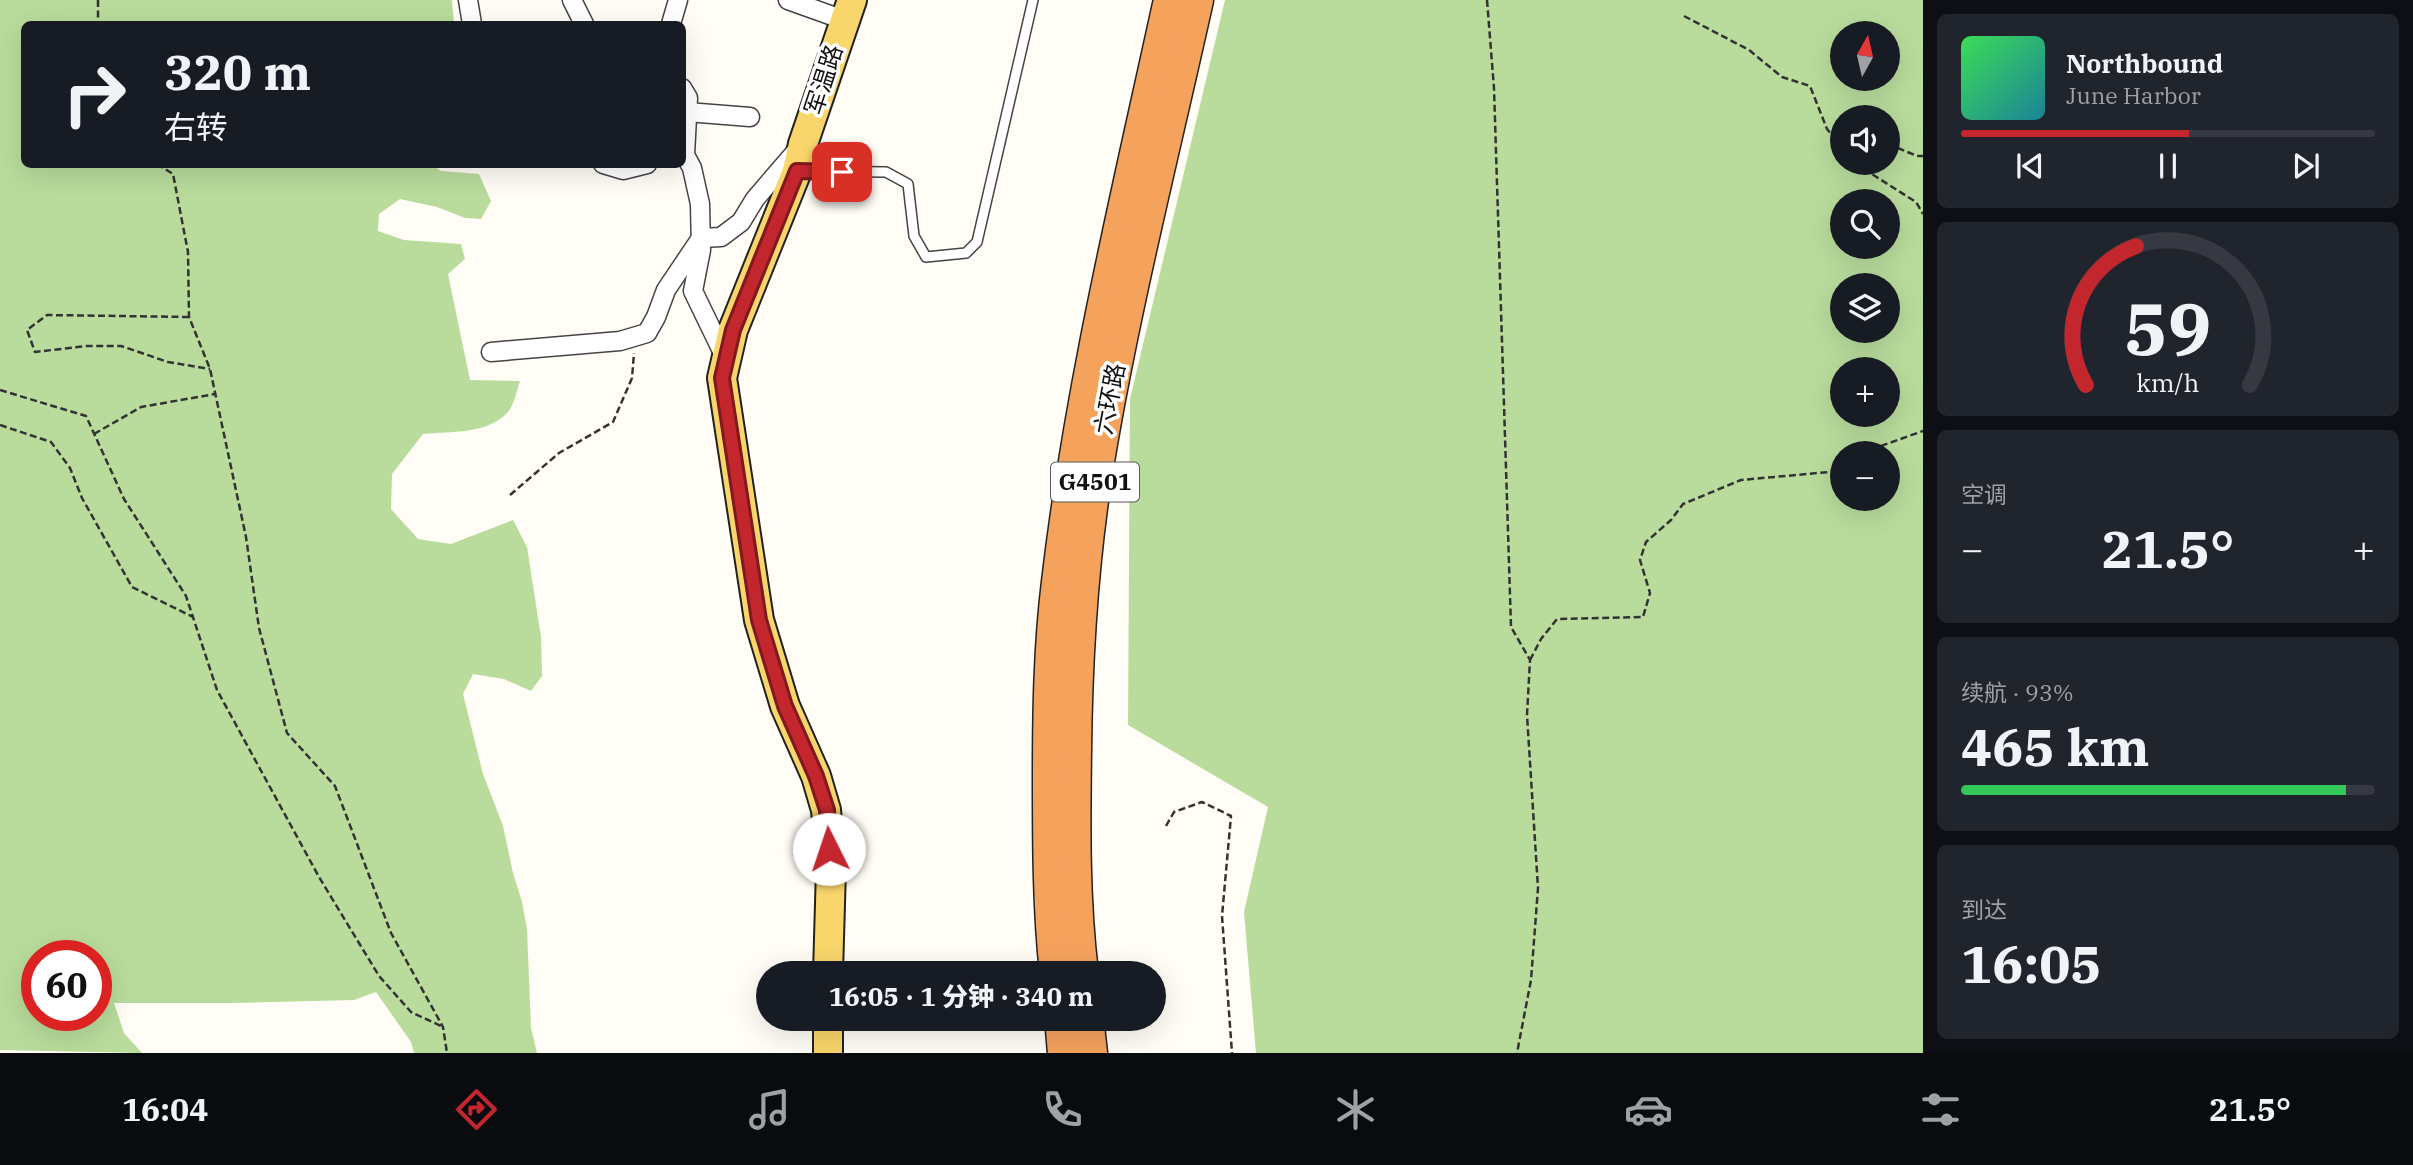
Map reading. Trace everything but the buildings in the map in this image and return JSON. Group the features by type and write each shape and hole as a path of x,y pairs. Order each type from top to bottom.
{"highway":[{"name":"六环路","path":"1055,961 1049,838 1049,719 1057,585 1074,459 1097,334 1170,0"},
{"name":"六环路","path":"1081,961 1073,839 1076,694 1082,587 1098,463 1119,350 1197,0"},
{"path":"1062,1031 1065,1053"},
{"path":"1088,1031 1091,1053"}],"main road":[{"name":"军温路","path":"828,961 831,869 827,810 816,776 785,706 759,620 722,378 733,330 797,171 803,144 848,10"},
{"path":"828,1031 828,1053"}],"street":[{"path":"468,0 472,21"},
{"path":"572,0 582,21"},
{"path":"672,21 678,0"},
{"path":"788,0 848,10"},
{"path":"686,95 686,126"},
{"path":"687,112 750,117"},
{"path":"701,238 720,237 741,222 755,199 803,144"},
{"path":"686,158 692,168 700,204 701,250 692,291 725,357"},
{"path":"491,352 620,341 647,333 666,290 701,238"}],"lane":[{"path":"797,171 886,172 908,184 914,236 926,257 966,253 978,242 1033,0"}],"path":[{"path":"98,0 98,21"},
{"path":"1487,0 1494,88 1511,627 1530,660"},
{"path":"1684,16 1749,50 1782,76 1810,86 1830,133"},
{"path":"1900,149 1923,156"},
{"path":"163,168 173,174 188,251 190,317 210,369 246,537 259,628 287,733 335,786 391,933 443,1027 447,1053"},
{"path":"1874,175 1916,202 1923,214"},
{"path":"190,317 47,315 27,330 36,352 86,346 121,346 168,362 210,369"},
{"path":"510,495 559,453 613,422 632,378 634,337"},
{"path":"0,390 86,416 124,499 186,596 217,690 307,855 379,976 411,1012 443,1027"},
{"path":"94,434 141,407 215,394"},
{"path":"0,425 51,442 70,468 82,498 132,587 193,618"},
{"path":"1895,441 1923,431"},
{"path":"1517,1053 1531,980 1538,888 1527,715 1530,660 1541,639 1556,618 1643,617 1650,593 1640,560 1646,542 1671,520 1683,504 1741,480 1830,472"},
{"path":"1166,826 1174,812 1202,802 1231,816 1222,916 1232,1053"}],"green space":[{"path":"0,0 452,0 454,21 21,21 21,168 437,168 441,171 479,174 491,201 481,219 465,218 437,207 400,199 379,214 378,231 404,240 461,244 465,259 448,274 470,380 520,381 508,412 490,425 423,434 392,474 391,509 418,539 451,544 513,520 527,547 541,637 542,676 531,691 504,679 473,674 463,694 483,774 503,826 522,902 527,929 531,1028 537,1053 414,1053 411,1042 376,992 354,1000 114,1003 124,1033 142,1053 0,1050"},
{"path":"1225,0 1923,0 1923,1053 1256,1053 1244,912 1268,807 1128,725 1130,399"}],"route":[{"path":"829,849 827,810 816,776 785,706 759,620 722,378 733,330 797,171 842,172"}]}
